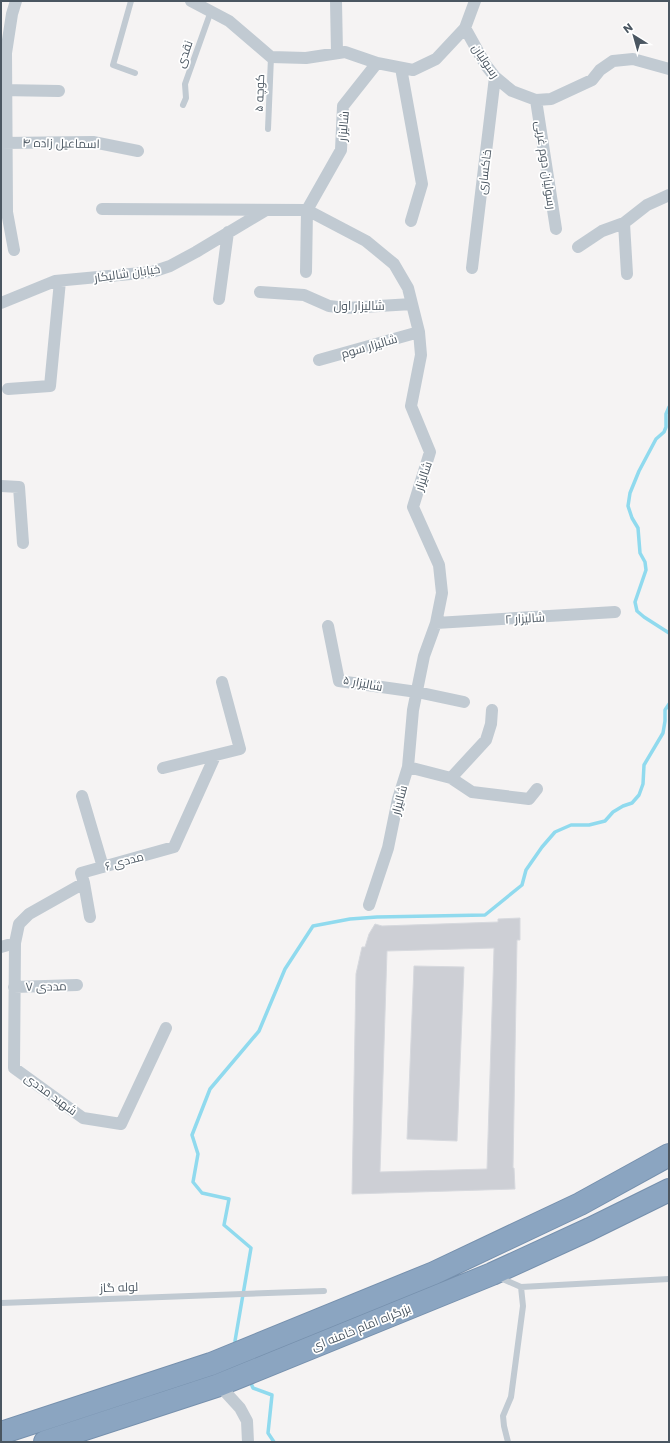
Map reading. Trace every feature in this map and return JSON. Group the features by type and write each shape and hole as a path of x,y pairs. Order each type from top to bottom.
{"highway":[{"name":"بزرگراه امام خامنه ای","path":"1,1433 211,1364 434,1273 580,1204 669,1155"},
{"name":"بزرگراه امام خامنه ای","path":"45,1442 238,1378 492,1274 590,1229 669,1190"}],"street":[{"path":"14,250 4,208 4,90 6,53 12,14 16,1"},
{"path":"191,1 229,21 271,57 306,58 345,52 376,63 413,70 436,59 465,28 475,1"},
{"path":"336,1 337,53"},
{"name":"رسولیان","path":"465,28 485,64 495,77 512,91 536,100"},
{"path":"536,100 550,99 592,80 600,70 613,60 633,59 669,69"},
{"name":"شالیزار","path":"369,905 388,848 398,799 408,767 413,710 424,656 436,623 442,593 438,565 413,507 430,452 411,406 421,355 419,332 408,288 394,264 366,241 306,210 341,150 343,106 376,63"},
{"path":"401,68 422,184 411,221"},
{"name":"خاکساری","path":"472,268 495,77"},
{"path":"4,90 59,91"},
{"name":"رسولیان دوم غربی","path":"536,100 556,229"},
{"name":"اسماعیل زاده ۴","path":"4,143 93,142 138,151"},
{"path":"578,247 602,231 624,223 647,205 669,195"},
{"path":"102,209 306,210 306,272"},
{"name":"خیابان شالیکار","path":"1,303 55,281 152,272 170,266 266,210"},
{"path":"624,223 627,274"},
{"path":"219,299 228,232"},
{"path":"8,389 50,386 60,281"},
{"name":"شالیزار اول","path":"260,292 304,295 329,306 346,308 412,304"},
{"name":"شالیزار سوم","path":"319,360 419,332"},
{"path":"1,486 19,487 23,543"},
{"name":"شالیزار ۲","path":"436,623 615,612"},
{"name":"شالیزار ۵","path":"328,626 339,681 417,692"},
{"path":"162,768 240,749 222,682"},
{"path":"417,692 464,702"},
{"path":"451,778 486,740 491,724 492,710"},
{"name":"مددی ۶","path":"84,883 81,873 174,847 215,756"},
{"path":"408,767 451,778 472,792 529,799 537,789"},
{"path":"82,796 103,867"},
{"path":"1,947 15,943 19,924 29,914 84,883 90,917"},
{"name":"شهید مددی","path":"15,943 14,1068 83,1118 121,1124 166,1028"},
{"name":"مددی ۷","path":"14,987 77,986"},
{"path":"238,1378 240,1408 247,1421 248,1442"}],"lane":[{"path":"131,1 113,65 135,74"},
{"name":"نقدی","path":"183,105 186,98 185,84 211,11"},
{"name":"کوچه ۵","path":"268,129 271,57"},
{"path":"492,1274 521,1287 669,1279"},
{"path":"508,1442 503,1416 511,1397 523,1306 521,1287"},
{"name":"لوله گاز","path":"1,1303 324,1290"}],"building":[{"path":"520,918 520,940 517,940 513,1168 515,1189 352,1194 356,974 362,947 365,947 369,934 375,924 382,926 498,922 498,919","holes":["494,948 487,1169 380,1172 387,951"]},
{"path":"414,966 464,967 457,1141 407,1139"}],"waterway":[{"path":"669,407 666,414 666,427 664,432 656,439 639,471 630,493 628,506 632,518 638,528 640,553 645,562 646,570 635,602 637,611 669,633"},
{"path":"237,1345 235,1341 251,1248 224,1225 229,1199 202,1193 193,1182 198,1154 192,1135 210,1089 259,1031 285,969 313,926 350,919 377,917 485,915 522,885 526,870 542,847 555,832 571,825 589,825 605,821 613,812 632,803 639,795 643,784 644,765 663,733 665,710 669,704"},
{"path":"250,1381 253,1388 272,1395 268,1433 274,1442"}]}
